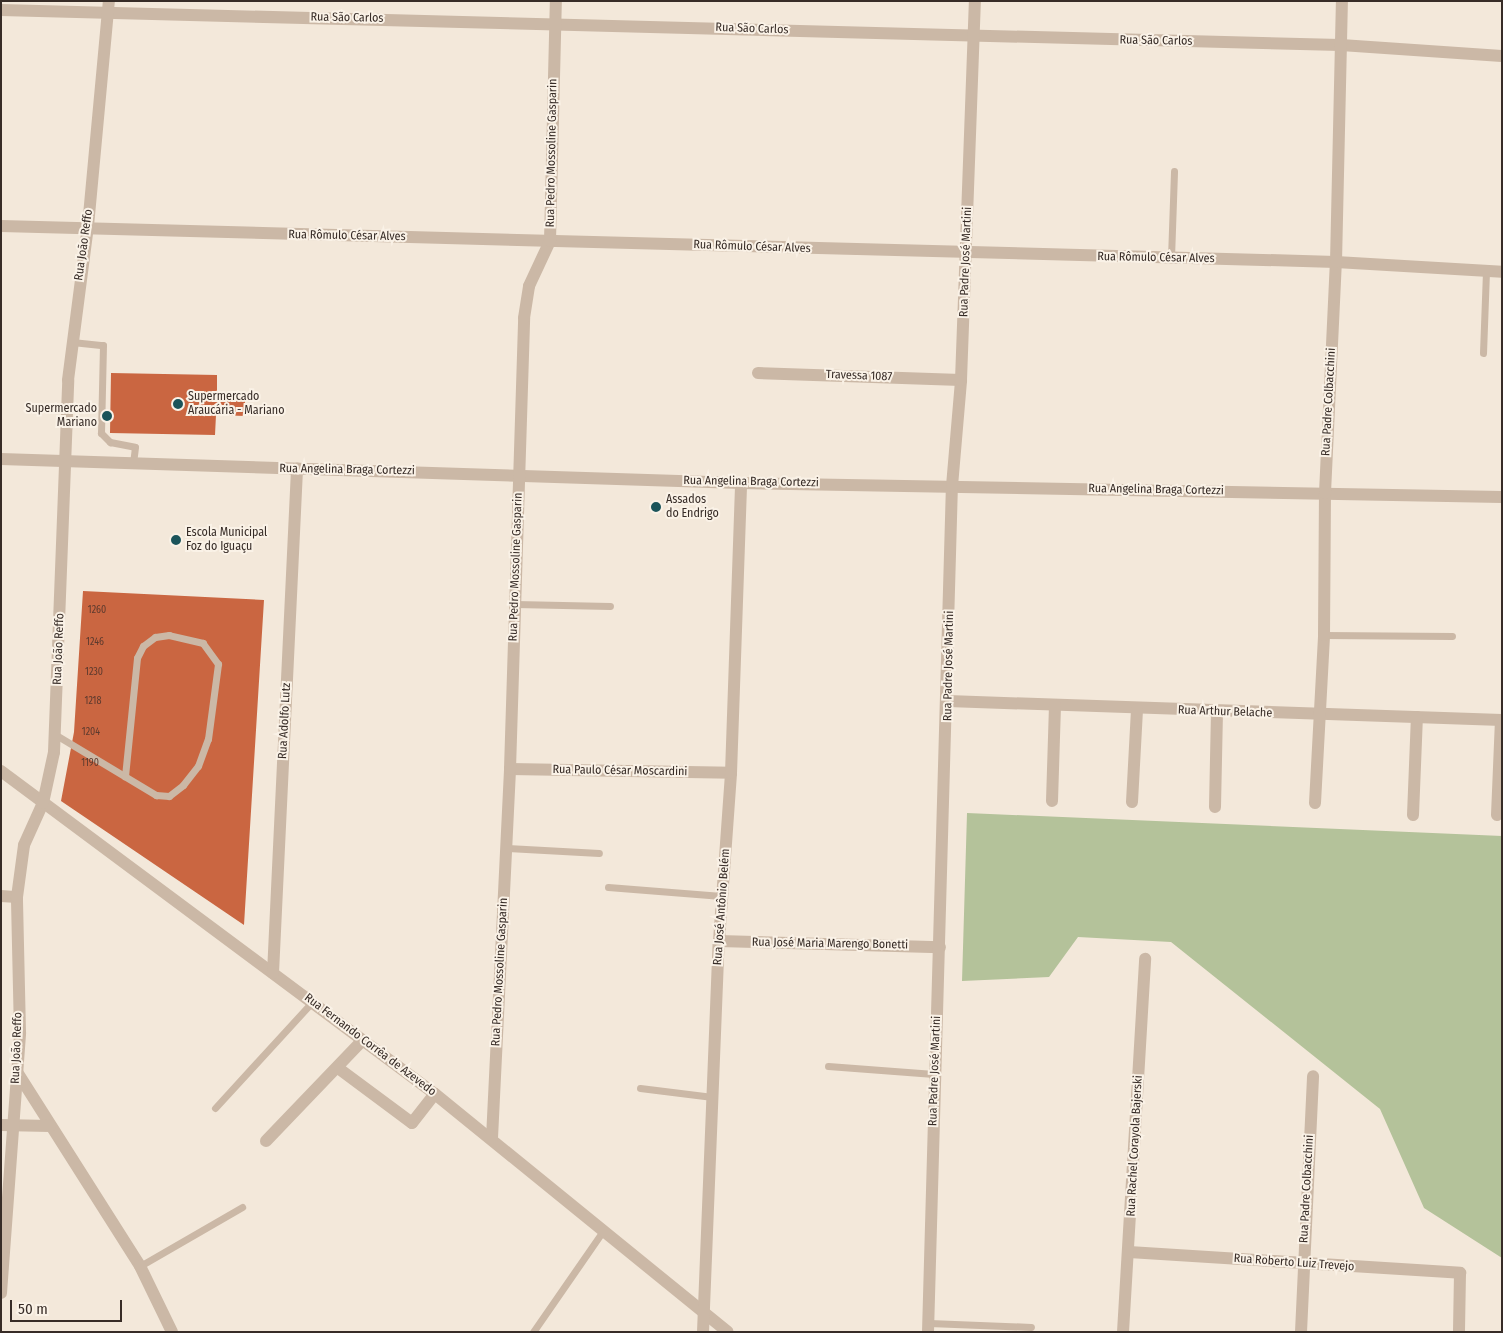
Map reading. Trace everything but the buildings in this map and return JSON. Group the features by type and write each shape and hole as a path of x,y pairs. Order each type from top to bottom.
{"street":[{"name":"Rua Pedro Mossoline Gasparin","path":"492,1138 510,769 524,318 529,286 550,241 556,1"},
{"name":"Rua Padre José Martini","path":"928,1328 934,1074 948,702 952,486 961,380 975,1"},
{"name":"Rua Padre Colbacchini","path":"1315,803 1324,635 1325,493 1336,262 1342,1"},
{"name":"Rua São Carlos","path":"1,10 109,7 974,36 1341,45 1502,56"},
{"name":"Rua João Reffo","path":"1,1293 7,1125 17,1072 17,897 24,845 43,802 56,735 72,342 88,226 109,7"},
{"name":"Rua Rômulo César Alves","path":"1,226 88,226 141,232 1336,262 1502,272"},
{"name":"Travessa 1087","path":"758,373 961,380"},
{"name":"Rua Angelina Braga Cortezzi","path":"1,459 519,474 741,483 1502,497"},
{"name":"Rua Adolfo Lutz","path":"273,973 297,469"},
{"name":"Rua José Antônio Belém","path":"703,1332 719,941 731,773 741,483"},
{"name":"Rua Arthur Belache","path":"948,702 1501,720"},
{"path":"1052,801 1054,705"},
{"path":"1132,802 1137,709"},
{"path":"1215,807 1217,711"},
{"path":"1413,815 1417,717"},
{"path":"1497,815 1500,783 1501,720"},
{"name":"Rua Paulo César Moscardini","path":"510,769 731,773"},
{"name":"Rua Fernando Corrêa de Azevedo","path":"1,771 313,1001 362,1041 435,1094 492,1138 703,1314 728,1332"},
{"path":"1,896 17,897"},
{"name":"Rua José Maria Marengo Bonetti","path":"719,941 940,947"},
{"name":"Rua Rachel Corayola Bajerski","path":"1123,1332 1145,960"},
{"path":"266,1142 362,1041"},
{"path":"338,1068 412,1123 435,1094"},
{"path":"17,1072 140,1266 172,1332"},
{"name":"Rua Padre Colbacchini","path":"1301,1332 1313,1076"},
{"path":"7,1125 50,1126"},
{"name":"Rua Roberto Luiz Trevejo","path":"1128,1252 1460,1273 1459,1332"}],"lane":[{"path":"1171,258 1174,171"},
{"path":"1483,353 1486,270"},
{"path":"72,342 104,345 100,433 110,442 134,447 134,464"},
{"path":"515,604 610,606"},
{"path":"56,735 156,795 169,796 183,785 198,766 208,739 218,664 203,643 168,635 155,637 142,646 138,658 125,776"},
{"path":"1324,635 1452,636"},
{"path":"506,848 599,853"},
{"path":"608,887 722,896"},
{"path":"216,1108 313,1001"},
{"path":"828,1066 934,1074"},
{"path":"640,1088 712,1097"},
{"path":"140,1266 242,1207"},
{"path":"533,1332 604,1231"},
{"path":"928,1328 1031,1327"}],"green space":[{"path":"967,813 1502,836 1502,1258 1424,1208 1380,1109 1171,942 1078,937 1049,977 962,981"}],"place":[{"name":"Supermercado Araucária - Mariano","path":"178,404"},
{"name":"Supermercado Mariano","path":"107,416"},
{"name":"Assados do Endrigo","path":"656,507"},
{"name":"Escola Municipal Foz do Iguaçu","path":"176,540"}]}
